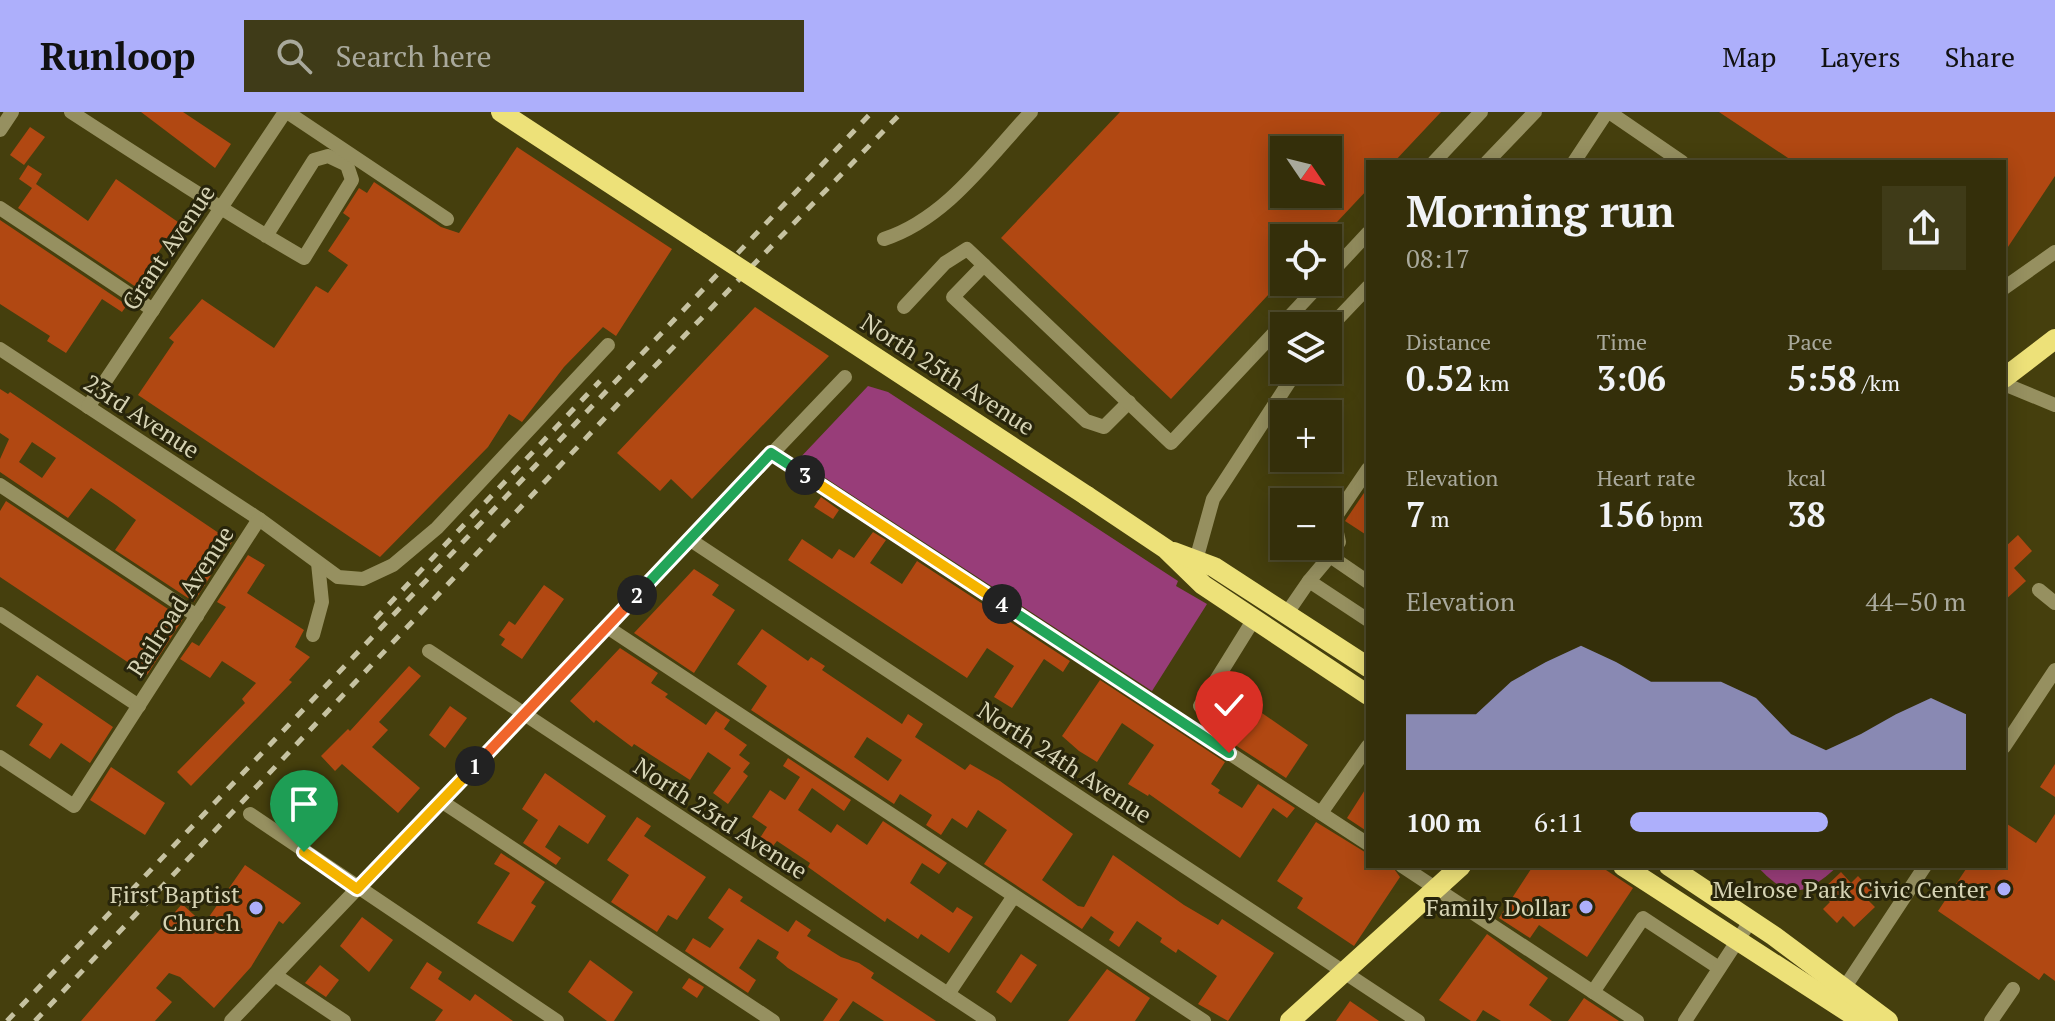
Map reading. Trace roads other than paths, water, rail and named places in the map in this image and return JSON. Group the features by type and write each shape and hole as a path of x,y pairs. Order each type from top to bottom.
{"main road":[{"name":"North 25th Avenue","path":"501,112 1166,549 1203,585 1366,694"},
{"path":"2006,379 2055,339"},
{"name":"North 25th Avenue","path":"1166,549 1214,567 1366,666"},
{"path":"1290,1021 1459,868"},
{"path":"1626,868 1862,1021"},
{"path":"1672,868 1751,920 1888,1021"}],"street":[{"path":"0,130 12,112"},
{"path":"71,112 220,209 262,234 304,258 352,180 347,165 328,156 314,160 262,234"},
{"path":"286,112 447,219"},
{"name":"Grant Avenue","path":"88,407 286,112"},
{"path":"884,239 903,233 937,212 1031,112"},
{"path":"1436,160 1481,112"},
{"path":"1489,160 1535,112"},
{"path":"1575,160 1608,112 1679,160"},
{"path":"0,208 153,310"},
{"path":"1342,261 1366,235"},
{"path":"904,307 945,263 967,249 1171,443 1309,296"},
{"path":"2006,287 2055,252"},
{"path":"984,265 953,297 1086,421 1104,427 1129,402"},
{"path":"1342,314 1366,289"},
{"name":"23rd Avenue","path":"0,349 259,519 338,577 363,579 393,565 437,528 608,345"},
{"path":"231,1021 845,377"},
{"path":"2006,382 2055,405"},
{"path":"1196,560 1213,499 1288,384"},
{"path":"771,453 1366,843"},
{"path":"1342,507 1366,472"},
{"path":"0,485 197,616"},
{"name":"Railroad Avenue","path":"0,757 74,806 259,519"},
{"name":"North 24th Avenue","path":"689,539 1343,971 1408,1018"},
{"path":"1287,613 1327,560"},
{"path":"1336,560 1366,581"},
{"path":"313,635 322,602 318,563"},
{"path":"1309,581 1366,619"},
{"path":"2039,590 2055,603"},
{"path":"0,614 139,706"},
{"path":"1200,706 1254,619"},
{"path":"607,627 1204,1021"},
{"name":"North 23rd Avenue","path":"429,651 989,1021"},
{"path":"2006,744 2055,670"},
{"path":"1321,813 1366,749"},
{"path":"441,801 773,1021"},
{"path":"250,814 557,1021"},
{"path":"1405,868 1637,1021"},
{"path":"1845,987 1924,868"},
{"path":"948,994 1014,896"},
{"path":"1593,992 1643,918 1719,968"},
{"path":"1685,1021 1751,920"},
{"path":"275,975 344,1021"},
{"path":"1991,1021 2013,989"}],"railway":[{"path":"7,1021 872,112"},
{"path":"35,1021 621,401 902,112"},
{"path":"375,619 600,381"}],"place":[{"name":"Melrose Park Civic Center","path":"2004,889"},
{"name":"Family Dollar","path":"1586,907"},
{"name":"First Baptist Church","path":"256,908"}]}
